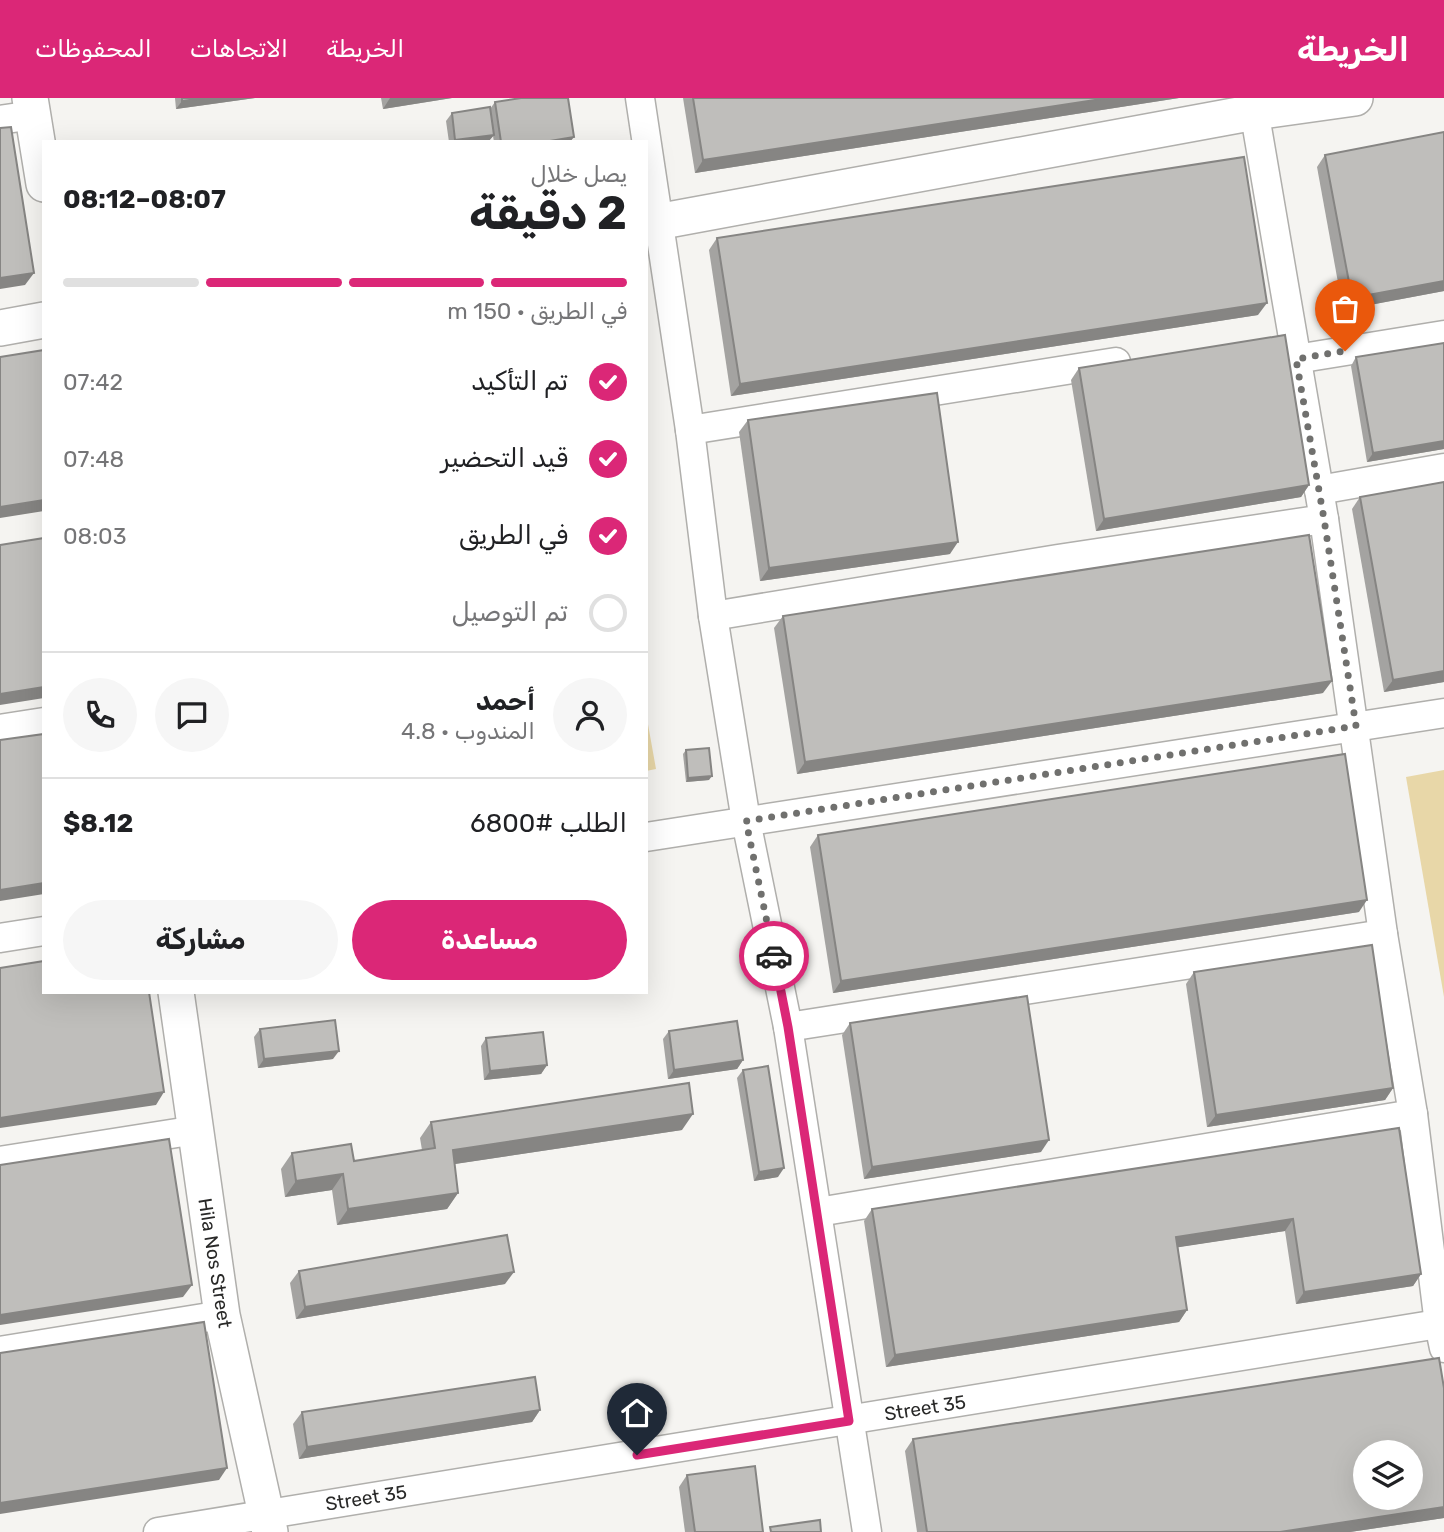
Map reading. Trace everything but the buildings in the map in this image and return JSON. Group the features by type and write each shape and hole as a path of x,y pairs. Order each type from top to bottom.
{"street":[{"path":"640,98 644,140"},
{"path":"652,223 1253,105 1355,98"},
{"path":"1253,105 1284,344 1319,489 1356,726 1442,1332"},
{"path":"21,111 42,178"},
{"path":"648,181 652,223 690,430 713,616 746,821 788,1027 867,1532"},
{"path":"0,328 42,320"},
{"path":"1284,344 1444,335"},
{"path":"690,430 1142,358"},
{"path":"1319,489 1444,468"},
{"path":"713,616 1058,559 1324,519"},
{"path":"648,837 1444,713"},
{"path":"0,729 42,722"},
{"path":"0,938 42,931"},
{"path":"788,1027 1384,934"},
{"name":"Hila Nos Street","path":"176,994 222,1315 268,1523"},
{"path":"818,1213 1413,1114"},
{"path":"0,1161 195,1130"},
{"path":"0,1351 222,1315"},
{"name":"Street 35","path":"158,1532 268,1523 849,1421 1442,1332"}],"shaded area":[{"path":"648,724 656,769 648,771"},
{"path":"1444,770 1444,997 1406,777"}],"way so far":[{"path":"774,956 746,821 1356,726 1296,359 1345,351"}],"route":[{"path":"637,1455 849,1421 788,1027 774,956"}]}
